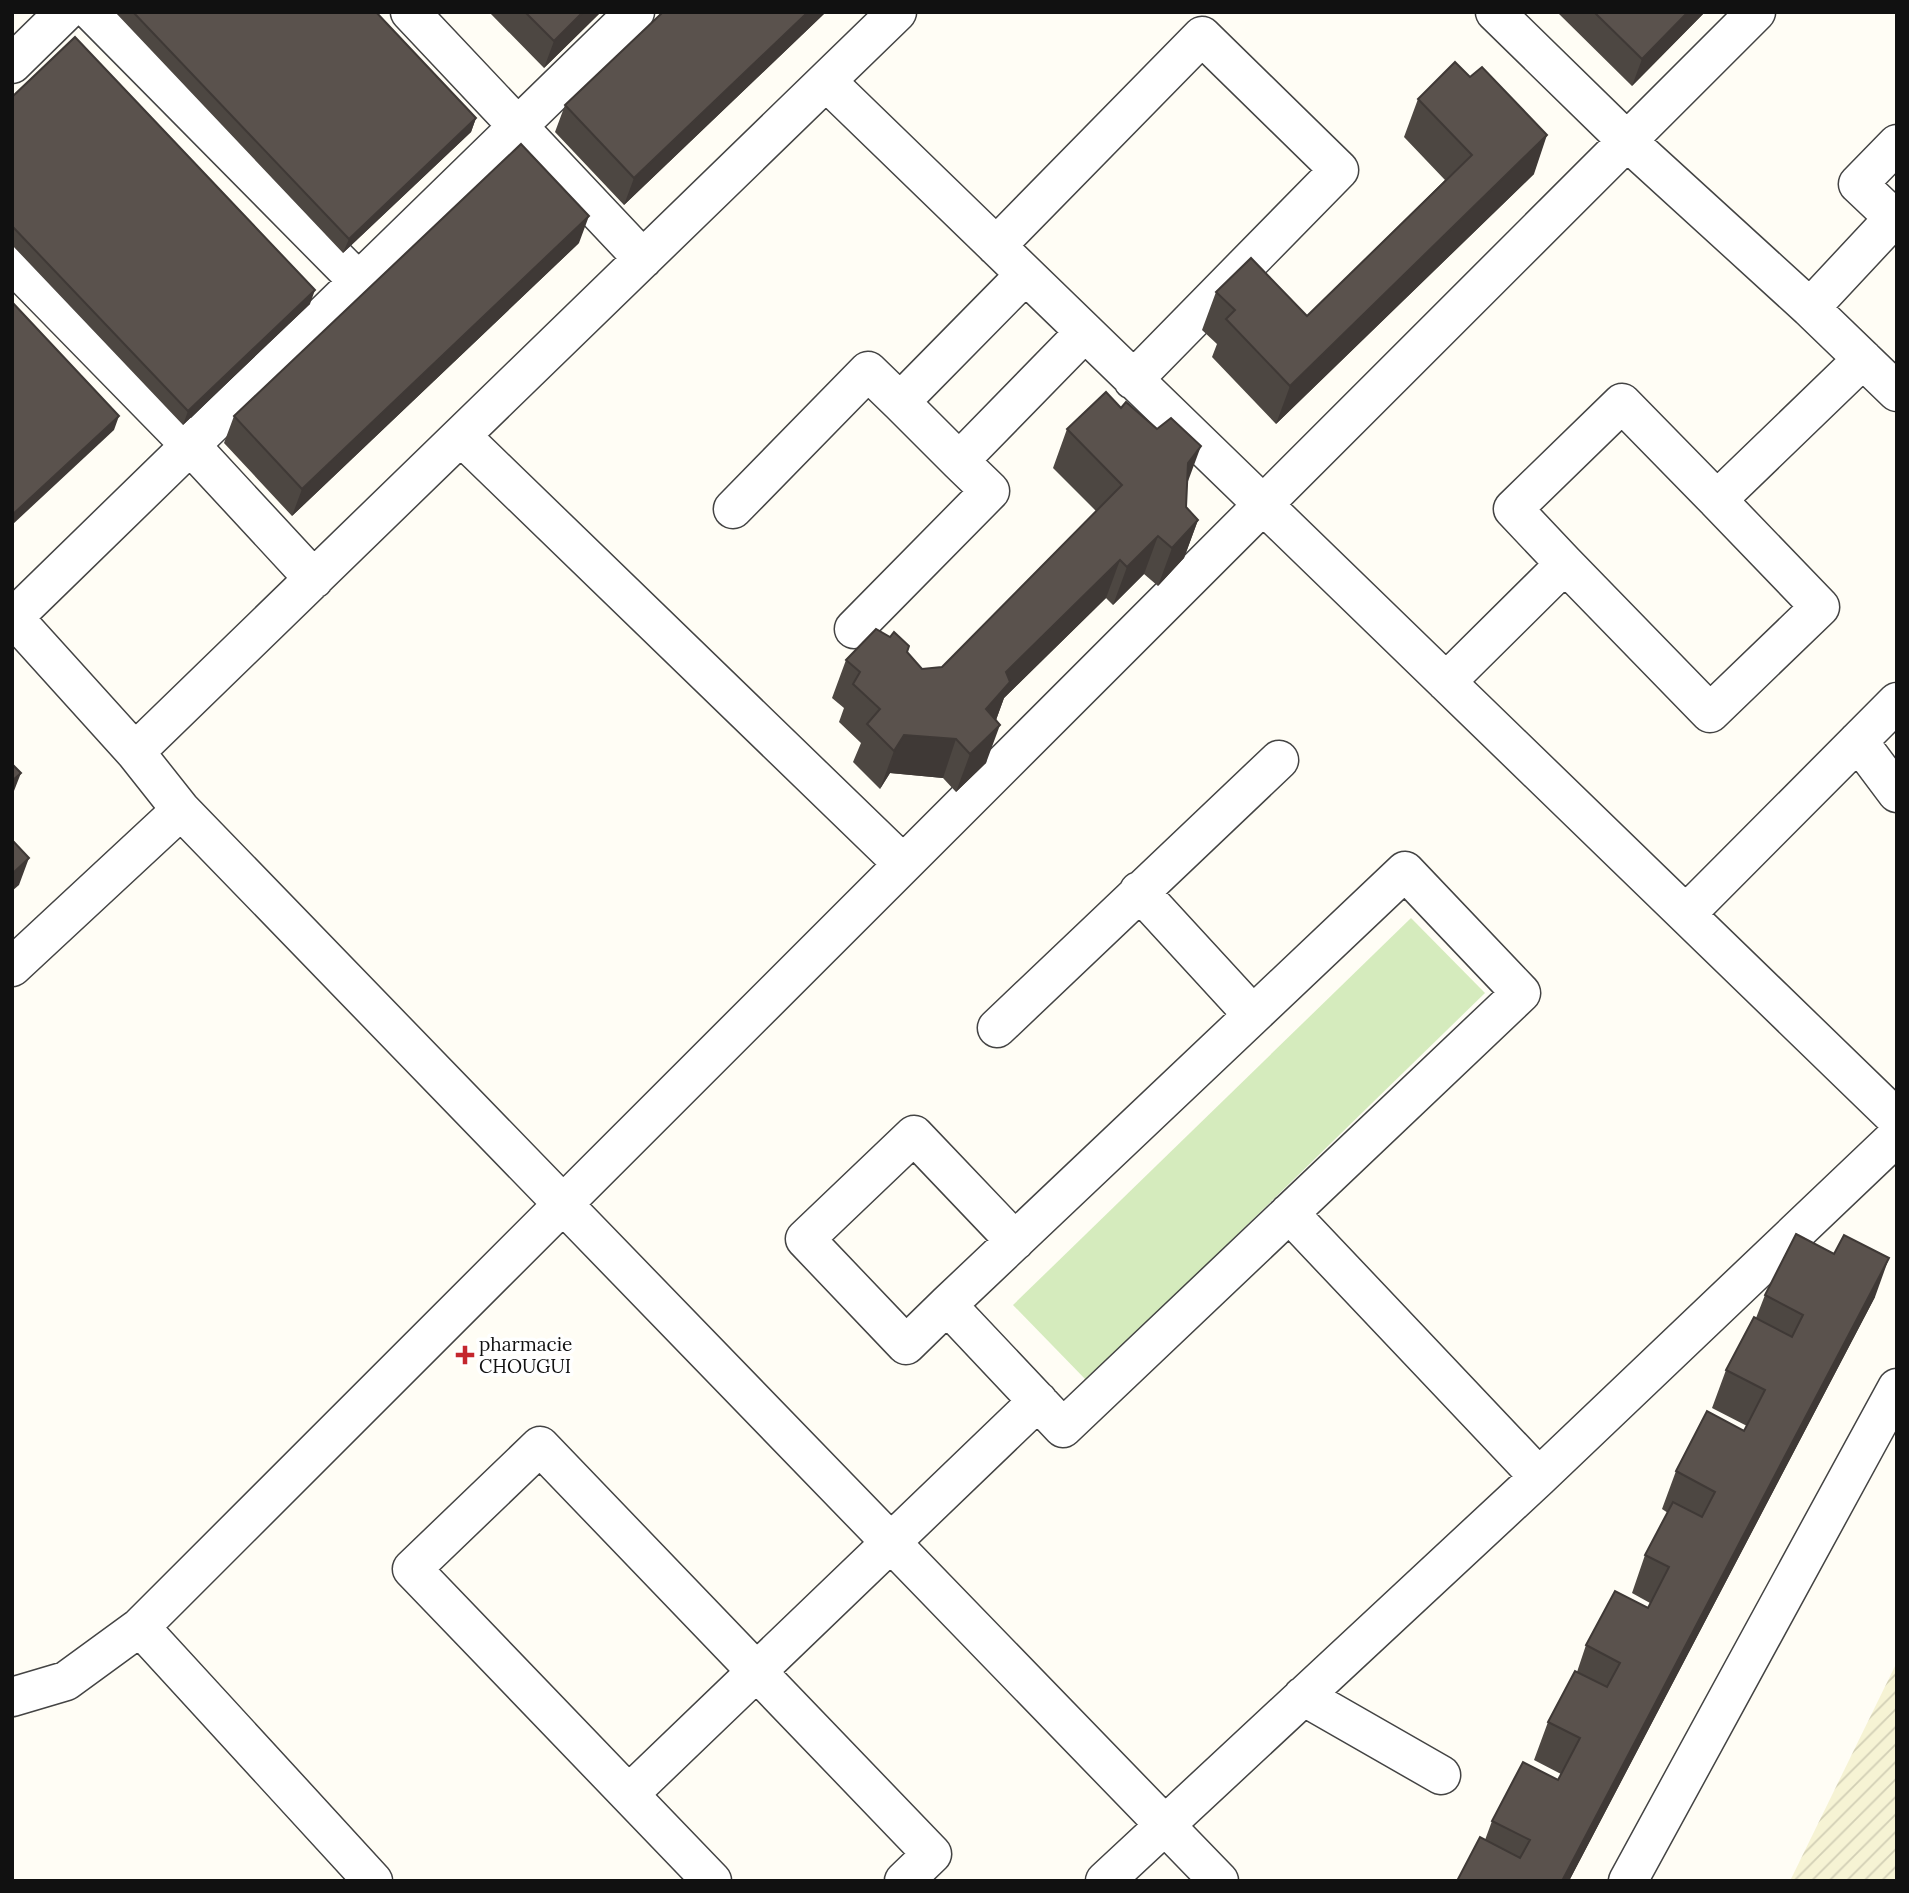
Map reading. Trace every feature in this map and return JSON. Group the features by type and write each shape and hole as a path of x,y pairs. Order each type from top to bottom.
{"street":[{"path":"12,64 65,12"},
{"path":"92,12 359,282"},
{"path":"411,12 643,259"},
{"path":"635,12 13,617 135,752 181,810 1219,1881"},
{"path":"135,752 897,12"},
{"path":"1495,12 1626,141 1810,307 1897,392"},
{"path":"12,1697 66,1681 140,1627 1756,12"},
{"path":"996,246 1202,36 1339,170 1133,380"},
{"path":"826,81 1897,1119"},
{"path":"1810,307 1895,220 1858,184 1897,144"},
{"path":"12,263 191,445 314,579"},
{"path":"900,402 1025,275"},
{"path":"959,461 1085,332"},
{"path":"1717,500 1863,359"},
{"path":"733,509 868,371 990,491 854,629"},
{"path":"1622,403 1717,500 1820,607 1710,713 1513,509 1622,403"},
{"path":"461,436 903,864"},
{"path":"1446,682 1565,564"},
{"path":"1686,915 1897,702"},
{"path":"1858,741 1897,793"},
{"path":"998,1028 1279,760"},
{"path":"12,967 181,810"},
{"path":"947,1304 1063,1428 1521,993 1405,871 1015,1241 947,1304 905,1345 805,1239 914,1135 1015,1241"},
{"path":"1139,891 1253,1015"},
{"path":"1105,1881 1539,1477 1897,1136"},
{"path":"1289,1213 1539,1477"},
{"path":"1628,1881 1897,1388"},
{"path":"628,1794 1038,1401"},
{"path":"712,1881 412,1569 540,1446 932,1854 904,1881"},
{"path":"140,1627 373,1881"},
{"path":"1303,1696 1441,1775"}],"shaded area":[{"path":"1897,1662 1897,1881 1790,1881"}],"green space":[{"path":"1411,918 1485,993 1087,1381 1013,1305"}],"building":[{"path":"133,12 376,12 476,118 349,239"},
{"path":"525,12 583,12 554,41"},
{"path":"663,12 808,12 634,178 565,105"},
{"path":"1594,12 1688,12 1642,59"},
{"path":"75,37 315,290 188,411 12,226 12,97"},
{"path":"1455,62 1470,77 1482,67 1547,135 1290,386 1226,319 1235,310 1216,292 1251,258 1307,316 1472,155 1418,99"},
{"path":"521,144 589,216 302,489 234,416"},
{"path":"12,302 119,416 12,515"},
{"path":"1106,392 1121,408 1126,402 1157,429 1171,418 1201,446 1188,463 1186,507 1198,520 1172,548 1158,536 1127,567 1120,560 1006,672 1010,682 986,709 1000,725 970,754 956,739 904,735 894,751 867,724 880,709 853,684 860,672 846,660 876,629 890,637 894,632 909,646 907,652 922,669 942,667 1122,485 1067,429"},
{"path":"12,764 21,773 12,781"},
{"path":"12,840 29,858 12,874"},
{"path":"1796,1234 1834,1254 1844,1235 1889,1258 1562,1881 1457,1881 1480,1837 1520,1858 1530,1840 1492,1821 1523,1762 1558,1780 1580,1738 1548,1722 1575,1671 1607,1687 1620,1663 1586,1645 1615,1591 1648,1608 1669,1567 1645,1555 1673,1502 1702,1517 1715,1492 1676,1471 1707,1411 1744,1431 1765,1390 1726,1370 1754,1317 1792,1337 1803,1315 1765,1295"}],"place":[{"name":"pharmacie CHOUGUI","path":"465,1355"}]}
